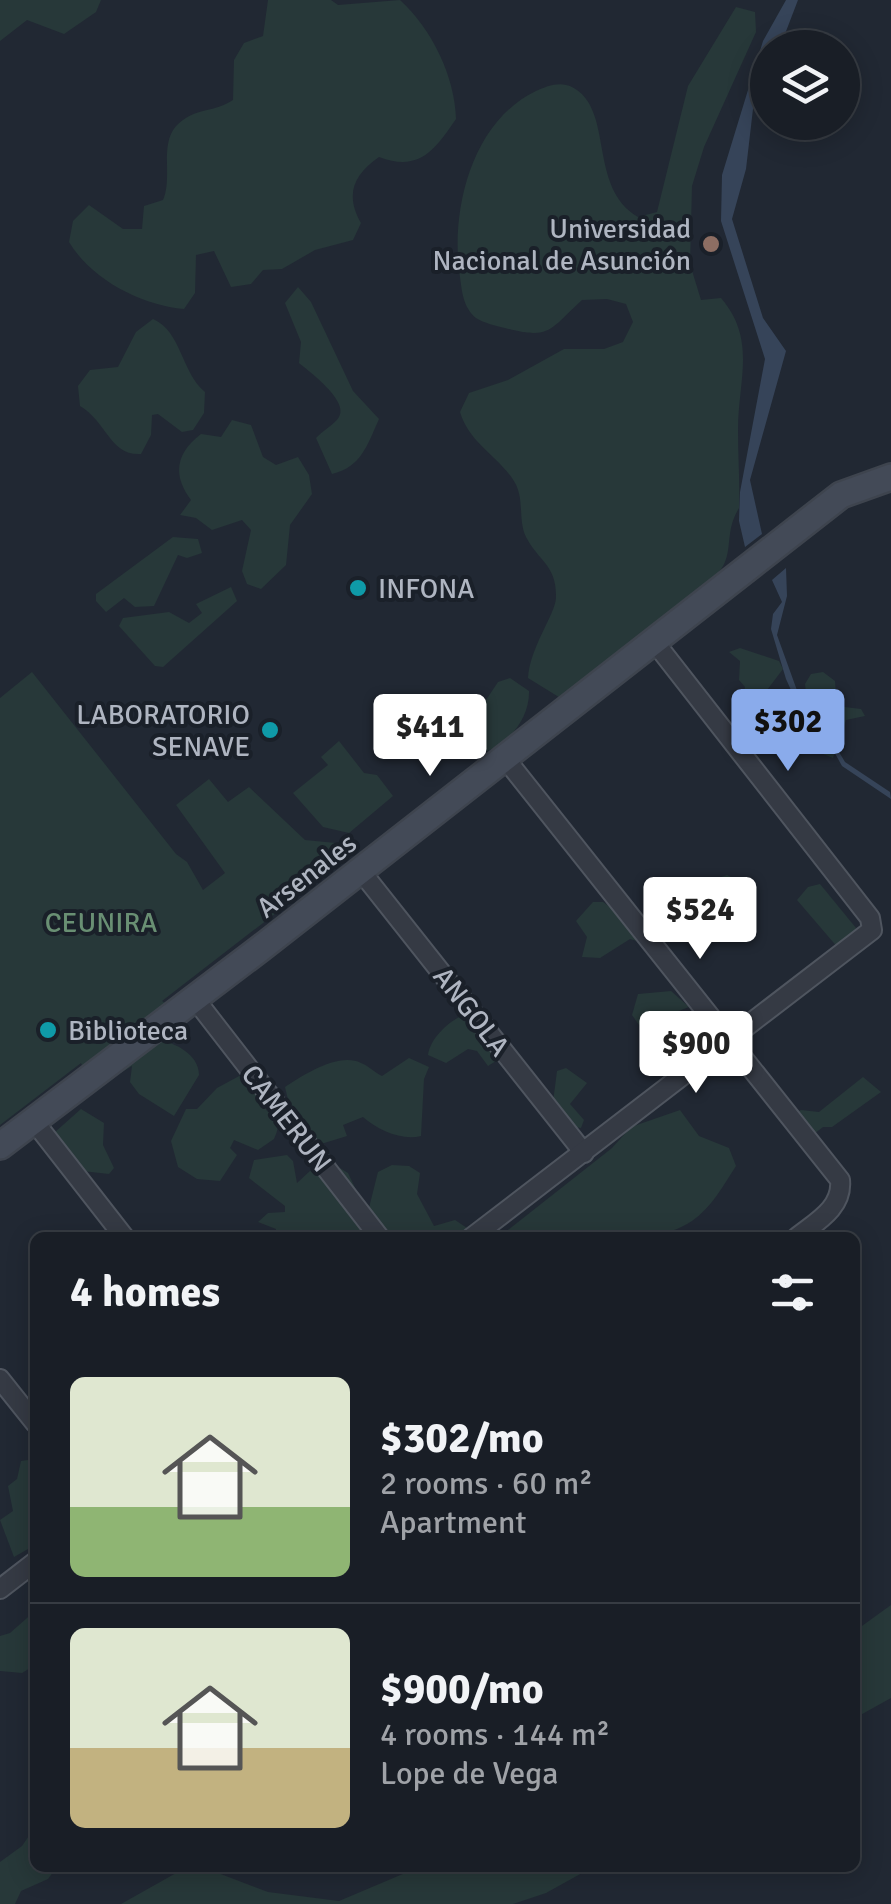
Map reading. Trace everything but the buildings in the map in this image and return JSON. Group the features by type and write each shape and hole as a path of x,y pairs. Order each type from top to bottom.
{"main road":[{"name":"Arsenales","path":"0,1146 841,495 891,477"}],"street":[{"path":"479,1232 871,934 870,918 654,640"},
{"path":"504,757 840,1180 841,1192 828,1212 803,1232"},
{"name":"ANGOLA","path":"360,870 584,1152"},
{"name":"CAMERUN","path":"194,999 375,1232"},
{"path":"33,1120 120,1232"},
{"path":"0,1379 30,1417"},
{"path":"0,1589 30,1566"}],"green space":[{"path":"0,0 101,0 96,12 64,34 27,20 0,41"},
{"path":"268,0 331,0 338,5 400,0 422,25 440,55 456,119 424,156 405,162 379,157 363,171 354,186 353,203 361,223 353,240 315,250 282,269 263,270 251,284 231,287 214,251 196,255 195,293 184,309 135,296 104,279 79,256 69,242 73,221 89,205 123,229 142,229 144,206 163,200 170,137 189,116 233,100 234,60 244,43 263,36"},
{"path":"736,7 755,12 756,30 750,30 750,45 704,147 692,186 690,264 701,300 721,298 739,329 742,345 739,508 727,558 705,585 701,604 562,699 528,678 533,655 555,605 554,578 526,537 516,485 469,431 460,412 469,393 508,380 564,349 604,349 623,342 633,322 626,304 607,299 582,300 555,325 541,332 520,331 476,318 466,304 460,277 463,198 470,171 495,124 536,91 563,84 585,98 593,112 606,168 622,204 638,217 657,212 688,86"},
{"path":"298,287 311,302 353,391 379,419 356,461 332,474 316,438 337,420 341,410 327,387 299,363 301,342 285,303"},
{"path":"153,319 170,333 205,392 204,413 193,430 182,432 158,414 152,415 151,435 141,454 131,453 115,444 80,406 78,386 90,370 118,367 136,332"},
{"path":"232,420 251,425 263,457 276,465 298,457 309,475 312,494 290,525 286,565 261,589 247,584 242,571 251,530 242,520 212,530 196,518 180,515 191,500 179,473 186,449 201,434 221,437"},
{"path":"173,537 198,539 202,553 187,558 178,555 154,606 135,607 124,598 106,612 96,601 96,594"},
{"path":"231,587 237,601 163,667 155,666 119,626 123,618 169,612 189,623 202,613 196,604"},
{"path":"740,648 779,661 783,669 764,694 770,714 755,723 748,719 742,698 745,687 739,680 740,661 729,652"},
{"name":"CEUNIRA","path":"32,672 176,854 187,862 203,890 225,873 176,805 209,779 228,802 249,787 305,840 336,843 347,858 162,1001 173,1008 133,1063 157,1039 178,1047 195,1061 199,1075 174,1116 139,1094 130,1082 132,1066 104,1083 86,1073 81,1063 0,1125 0,698"},
{"path":"823,672 835,681 837,706 861,709 865,716 846,720 833,758 806,747 797,734 808,713 805,684 811,674"},
{"path":"510,678 529,691 525,714 502,742 469,755 460,739 498,682"},
{"path":"339,741 364,773 377,775 393,796 349,833 323,827 293,793 328,765 321,757"},
{"path":"727,875 733,878 730,891 754,927 735,923 701,895 710,881"},
{"path":"820,884 856,928 849,945 839,949 797,900 808,887"},
{"path":"593,902 603,902 617,912 637,941 630,939 600,958 582,957 587,937 576,921"},
{"path":"671,991 689,1007 671,1014 664,1024 639,1025 632,1015 638,994"},
{"path":"472,1011 499,1059 488,1066 477,1051 468,1049 446,1063 428,1055 444,1028"},
{"path":"409,1058 429,1067 424,1079 421,1136 391,1133 363,1117 343,1125 347,1136 321,1144 293,1121 285,1087 311,1071 352,1060 382,1076"},
{"path":"254,1068 269,1082 277,1100 279,1119 274,1139 258,1150 234,1140 230,1148 237,1155 220,1181 197,1179 178,1167 171,1141 186,1109 197,1109 217,1088"},
{"path":"566,1068 587,1083 570,1104 584,1120 581,1128 573,1127 553,1102 557,1071"},
{"path":"863,1077 881,1092 832,1127 823,1127 810,1137 792,1116 801,1110 819,1112"},
{"path":"81,1109 104,1123 103,1145 114,1168 109,1174 82,1171 54,1133"},
{"path":"680,1110 699,1136 729,1148 736,1166 711,1203 692,1221 673,1230 505,1232 612,1148 631,1127"},
{"path":"287,1155 293,1161 297,1183 324,1158 348,1173 360,1198 356,1204 366,1223 363,1232 276,1232 258,1222 268,1213 285,1212 285,1206 249,1178 254,1160"},
{"path":"392,1165 409,1166 420,1173 417,1194 434,1226 455,1220 467,1228 466,1232 380,1232 367,1216 378,1172"},
{"path":"21,1461 30,1461 30,1548 14,1557 0,1520 13,1511 8,1486 17,1479"},
{"path":"891,1605 891,1698 860,1715 860,1627"},
{"path":"30,1615 30,1668 22,1673 0,1671 0,1636 10,1633"},
{"path":"30,1834 30,1872 53,1872 48,1879 21,1891 15,1904 0,1904 0,1862 22,1846"},
{"path":"178,1872 216,1872 268,1892 339,1901 408,1872 584,1872 546,1893 513,1904 121,1904"}],"water":[{"path":"786,0 798,0 787,30 769,30"},
{"path":"750,83 746,169 732,219 763,318 786,351 750,480 762,534 745,547 739,521 740,492 765,359 721,221 722,175"},
{"path":"786,568 787,596 777,635 803,707 829,718 836,747 845,762 890,792 891,799 842,766 832,748 826,721 800,710 771,629 773,614 782,602 772,580"}],"place":[{"name":"Universidad Nacional de Asunción","path":"711,244"},
{"name":"INFONA","path":"358,588"},
{"name":"LABORATORIO SENAVE","path":"270,730"},
{"name":"Biblioteca","path":"48,1030"}]}
